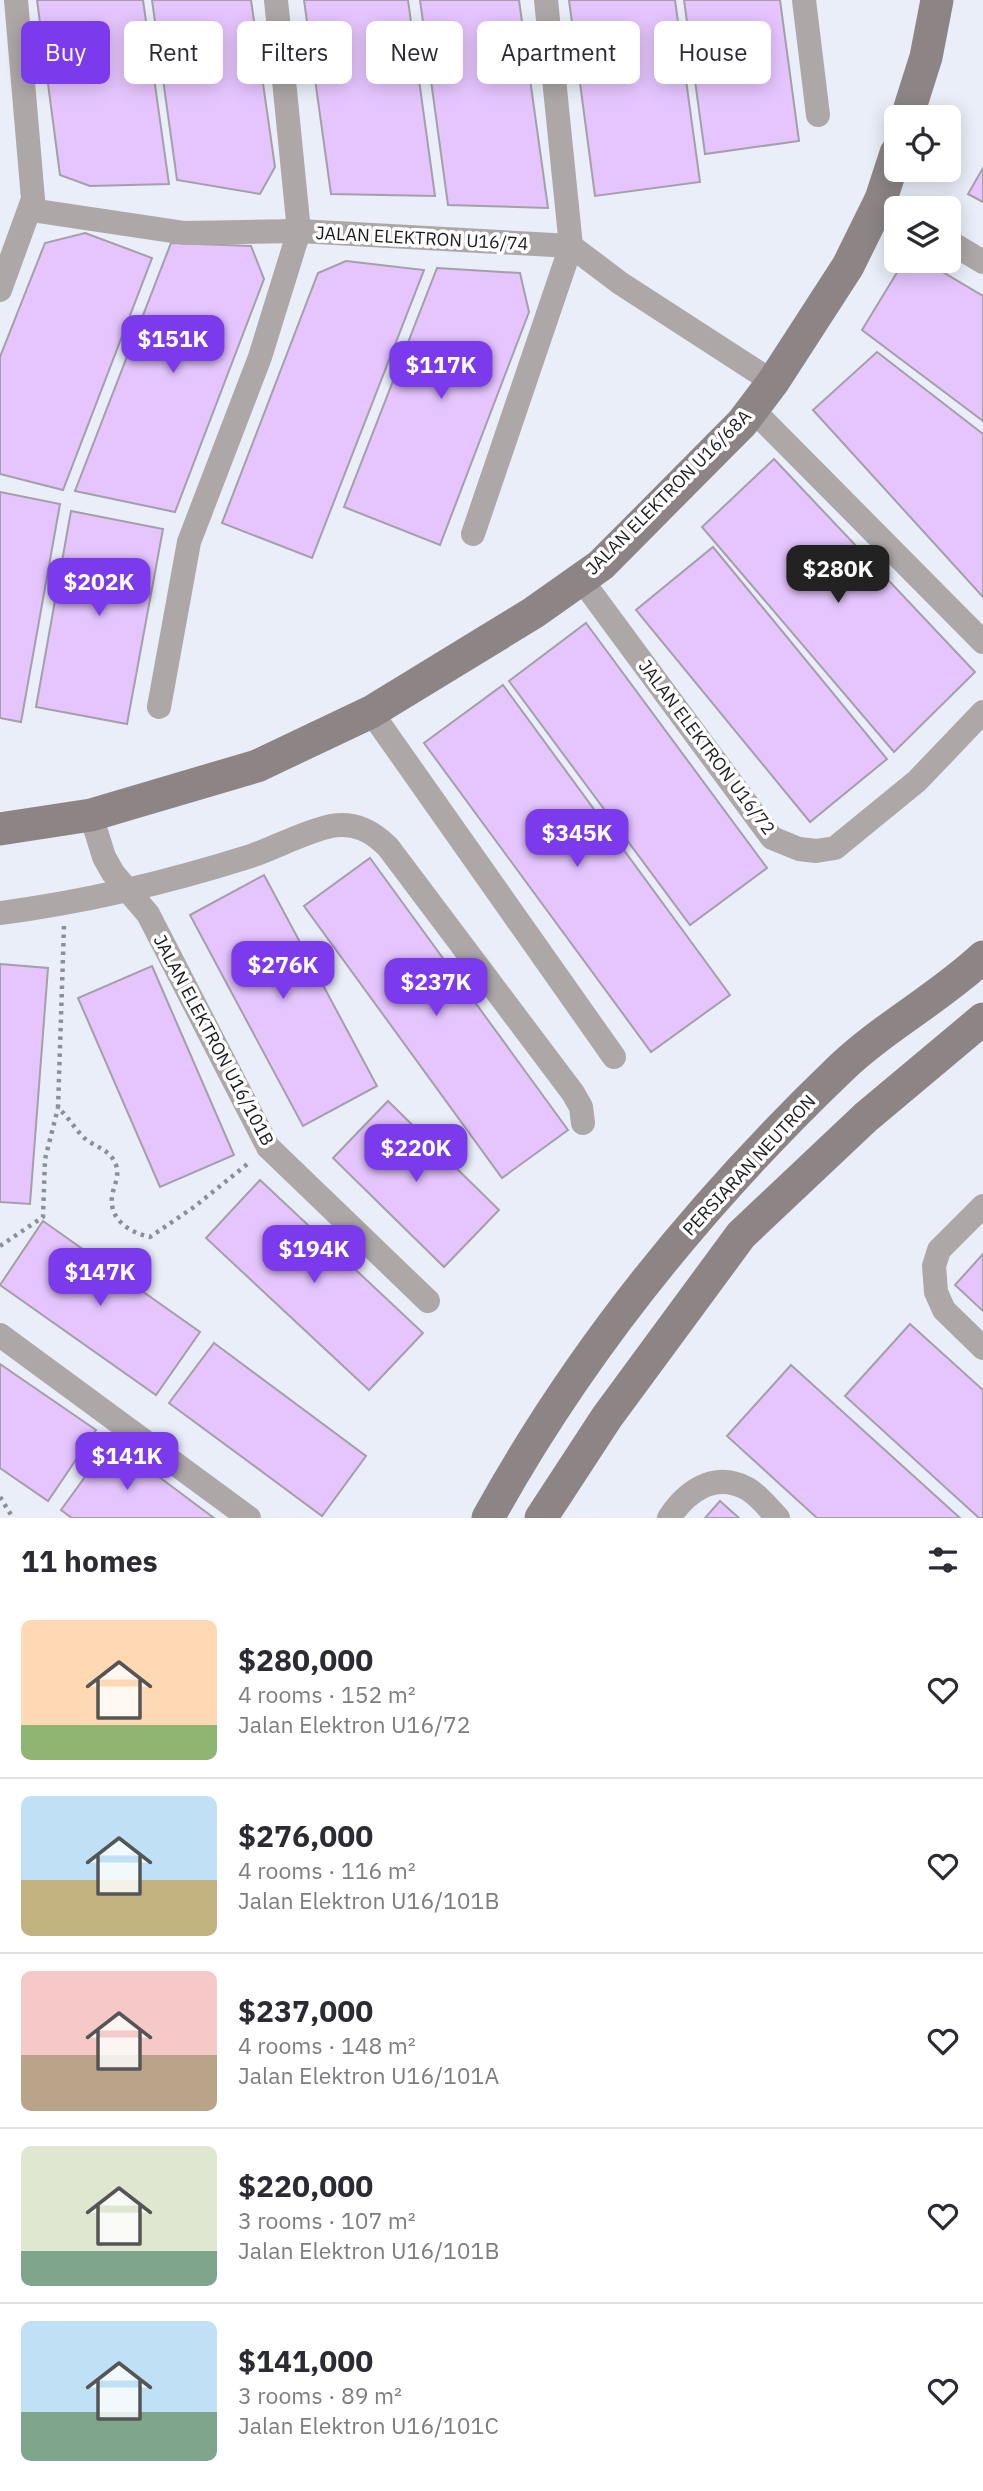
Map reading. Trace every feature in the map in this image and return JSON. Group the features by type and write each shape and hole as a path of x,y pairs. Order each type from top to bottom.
{"street":[{"path":"0,290 31,210 34,181 16,0"},
{"path":"159,707 189,542 260,357 299,230 276,0"},
{"path":"473,534 571,246 546,0"},
{"path":"804,0 818,115"},
{"path":"911,105 926,57 937,0"},
{"name":"JALAN ELEKTRON U16/74","path":"31,210 185,233 299,230 571,246"},
{"name":"JALAN ELEKTRON U16/68A","path":"0,829 91,815 257,766 371,712 533,613 601,565 752,409 773,382 884,212"},
{"path":"571,246 620,283 773,382"},
{"path":"961,249 983,262"},
{"path":"752,409 983,642"},
{"name":"JALAN ELEKTRON U16/72","path":"581,579 772,838 786,845 816,851 835,848 917,782 983,712"},
{"path":"371,712 614,1057"},
{"name":"JALAN ELEKTRON U16/101B","path":"91,815 104,857 148,914 268,1147 296,1177 428,1301"},
{"path":"0,913 65,904 128,890 251,856 331,826 362,828 388,847 573,1093 581,1108 583,1123"},
{"name":"PERSIARAN NEUTRON","path":"488,1518 519,1462 584,1361 701,1211 843,1066 983,957"},
{"path":"541,1518 607,1417 741,1235 866,1117 983,1018"},
{"path":"983,1206 939,1250 934,1266 936,1292 944,1310 983,1348"},
{"path":"0,1335 249,1518"},
{"path":"669,1518 680,1500 696,1486 715,1483 747,1488 778,1518"}],"path":[{"path":"0,1247 43,1217 45,1159 58,1108 65,904"},
{"path":"58,1108 72,1119 87,1140 101,1147 112,1158 118,1177 111,1199 118,1220 133,1233 150,1237 194,1207 268,1147"},
{"path":"0,1497 13,1518"}],"building":[{"path":"37,0 143,0 146,21 124,21 124,84 155,84 169,184 90,186 60,175 48,84 110,84 110,21 40,21"},
{"path":"152,0 251,0 254,21 237,21 237,84 263,84 275,167 260,194 177,180 164,84 223,84 223,21 155,21"},
{"path":"304,0 408,0 411,21 366,21 366,84 420,84 435,196 331,194 316,84 352,84 352,21 307,21"},
{"path":"420,0 519,0 522,21 477,21 477,84 531,84 548,208 448,205 431,84 463,84 463,21 423,21"},
{"path":"569,0 675,0 678,21 654,21 654,84 687,84 700,182 595,196 580,84 640,84 640,21 572,21"},
{"path":"684,0 780,0 799,141 705,154 695,84 771,84 771,21 687,21"},
{"path":"983,168 983,202 968,194"},
{"path":"85,233 152,258 63,490 0,474 0,357 45,243"},
{"path":"171,243 251,246 264,279 175,512 75,491"},
{"path":"346,261 424,270 312,558 222,523 318,273"},
{"path":"437,268 520,273 529,312 440,545 344,507"},
{"path":"897,273 944,273 983,296 983,421 862,330"},
{"path":"877,352 983,434 983,597 813,410"},
{"path":"774,459 975,672 894,752 702,527"},
{"path":"0,492 60,504 21,722 0,718"},
{"path":"71,511 163,529 127,724 36,707"},
{"path":"713,547 887,759 810,822 636,610"},
{"path":"586,623 767,868 690,925 509,681"},
{"path":"503,685 730,995 651,1052 424,743"},
{"path":"370,858 568,1130 502,1178 304,906"},
{"path":"264,875 377,1086 303,1126 190,915"},
{"path":"0,964 48,968 30,1204 0,1202"},
{"path":"152,966 234,1155 160,1187 78,998"},
{"path":"388,1101 499,1210 444,1267 333,1158"},
{"path":"260,1180 423,1333 369,1390 206,1238"},
{"path":"43,1221 200,1332 156,1395 0,1285"},
{"path":"983,1254 983,1311 955,1285"},
{"path":"910,1324 983,1390 983,1518 979,1518 845,1396"},
{"path":"214,1343 366,1456 322,1516 169,1403"},
{"path":"0,1364 96,1430 48,1501 0,1468"},
{"path":"791,1365 960,1518 817,1518 727,1436"},
{"path":"111,1441 214,1518 72,1518 61,1510"},
{"path":"720,1501 739,1518 705,1518"}]}
